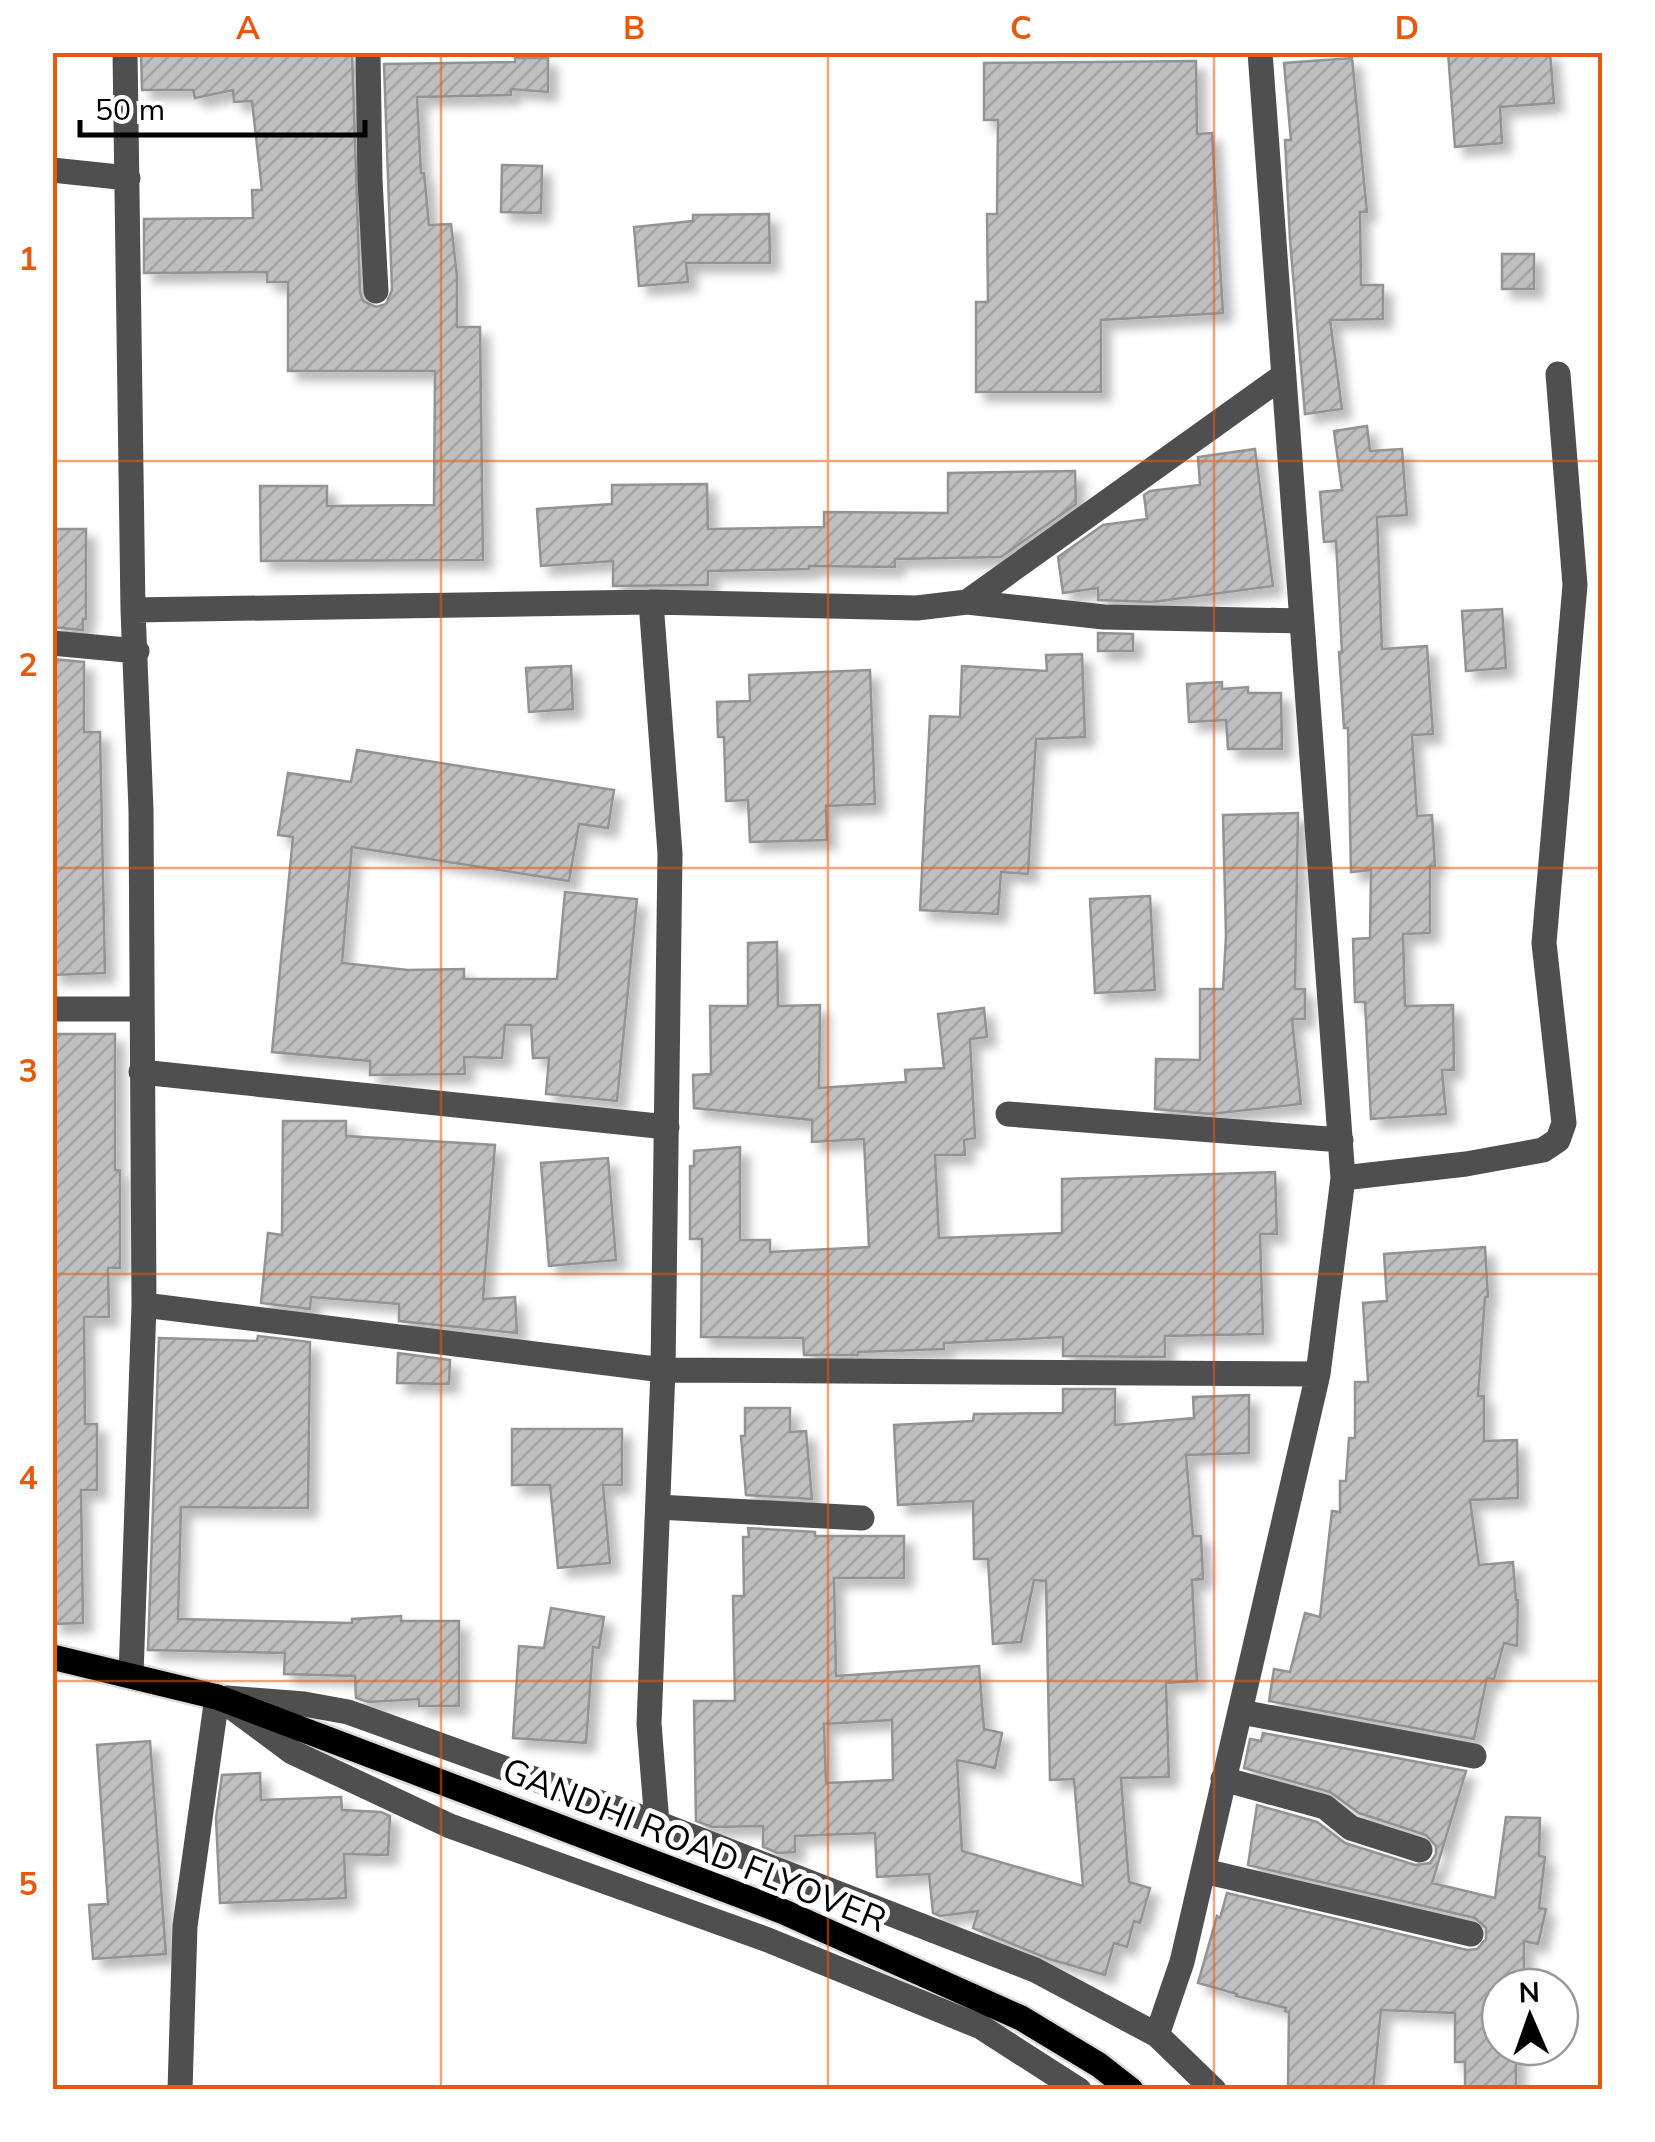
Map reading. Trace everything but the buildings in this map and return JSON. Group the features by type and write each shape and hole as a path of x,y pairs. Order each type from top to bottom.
{"main road":[{"name":"GANDHI ROAD FLYOVER","path":"52,1657 218,1697 784,1912 1022,2018 1098,2065 1130,2090"}],"street":[{"path":"125,52 144,1305 131,1676"},
{"path":"368,52 376,291"},
{"path":"1157,2034 1182,1962 1318,1374 1343,1178 1260,52"},
{"path":"52,170 128,178"},
{"path":"1343,1178 1466,1164 1543,1150 1558,1140 1564,1123 1544,943 1575,585 1558,374"},
{"path":"967,602 1284,376"},
{"path":"133,610 651,602 917,608 967,602 1104,618 1301,621"},
{"path":"651,602 670,853 663,1370 650,1724 656,1823"},
{"path":"52,643 137,650"},
{"path":"52,1008 142,1009"},
{"path":"141,1072 667,1127"},
{"path":"1008,1114 1341,1140"},
{"path":"144,1305 663,1370 1318,1374"},
{"path":"658,1507 862,1518"},
{"path":"218,1697 348,1712 656,1823 1035,1970 1157,2034 1214,2090"},
{"path":"180,2090 185,1926 218,1697"},
{"path":"218,1697 292,1752 450,1826 768,1940 981,2027 1079,2090"},
{"path":"1241,1712 1474,1756"},
{"path":"1223,1779 1325,1807 1351,1828 1420,1850"},
{"path":"1204,1871 1471,1934"}]}
